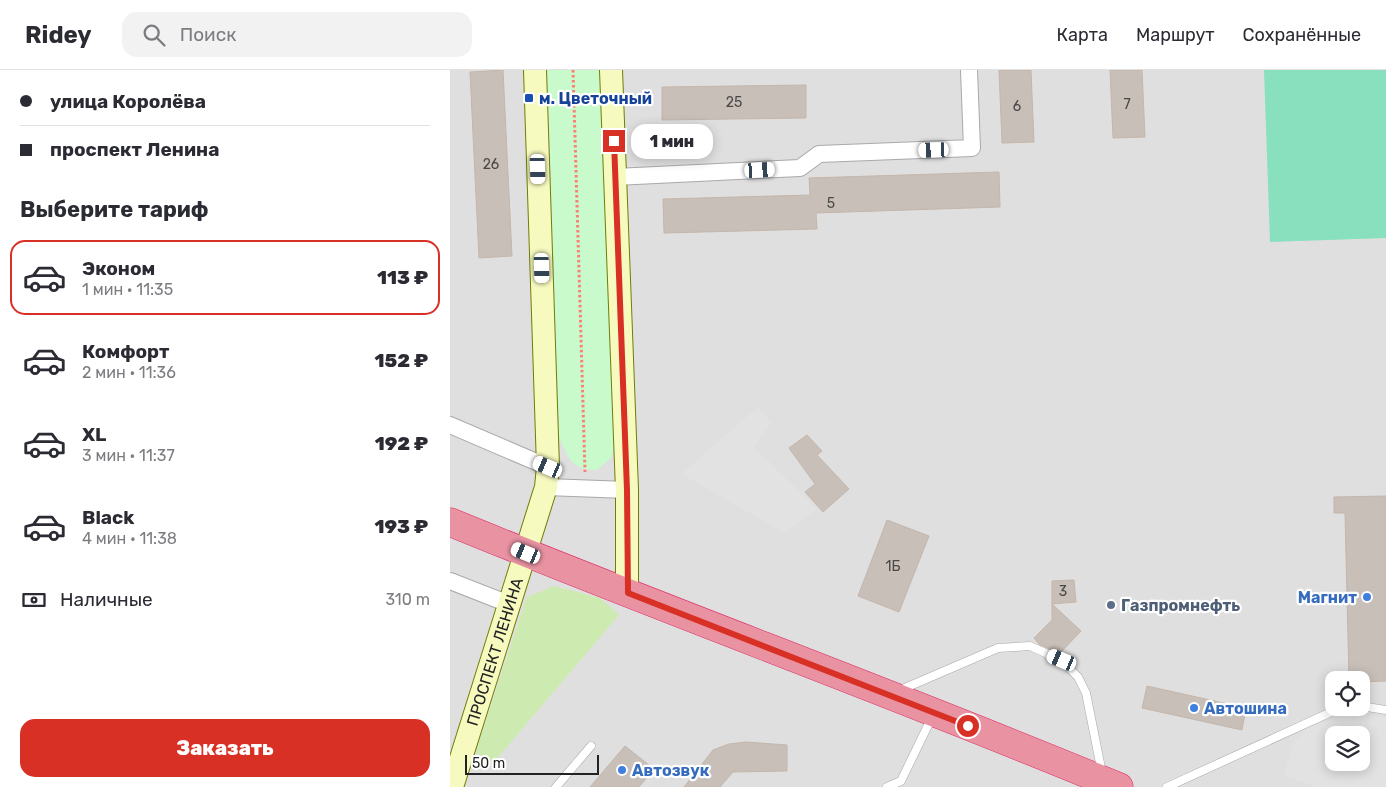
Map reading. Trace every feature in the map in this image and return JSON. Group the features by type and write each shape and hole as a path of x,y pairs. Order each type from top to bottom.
{"highway":[{"path":"450,522 890,694 1111,784"}],"street":[{"name":"ПРОСПЕКТ ЛЕНИНА","path":"452,787 526,553 547,477 536,70"},
{"path":"611,70 627,490 628,593"},
{"path":"615,177 800,168 818,154 972,148 969,70"},
{"path":"450,425 547,477 585,489 627,490"},
{"path":"450,581 509,604"}],"lane":[{"path":"890,694 998,648 1030,646 1062,660 1078,677 1086,693 1111,784"},
{"path":"1370,707 1386,710"},
{"path":"887,787 901,781 934,712"},
{"path":"1167,787 1325,715"},
{"path":"556,787 591,746"}],"path":[{"path":"573,70 585,489"}],"shaded area":[{"path":"450,70 1386,70 1386,787 450,787 450,573 466,579 450,572"},
{"path":"758,407 771,423 754,447 817,509 785,533 681,474"},
{"path":"1340,716 1386,717 1386,787 1317,787 1284,776 1293,743 1308,728"}],"green space":[{"path":"547,70 603,70 614,440 612,457 597,470 581,468 572,462 559,438"},
{"path":"1264,70 1386,70 1386,238 1270,242"},
{"path":"554,586 600,598 619,615 493,763 480,761 476,750 527,597"}],"building":[{"path":"503,70 512,256 479,258 470,72"},
{"path":"999,70 1031,70 1034,142 1002,143"},
{"path":"1110,70 1142,70 1145,137 1113,138"},
{"path":"806,85 806,118 662,120 662,87"},
{"path":"999,172 1000,207 816,213 817,229 664,233 663,199 810,195 809,178"},
{"path":"807,435 822,451 817,455 849,489 823,512 805,492 815,484 789,448"},
{"name":"Магнит","path":"1386,496 1386,681 1370,682 1370,671 1349,671 1345,513 1334,513 1334,497"},
{"path":"887,520 929,536 899,612 858,596"},
{"path":"1074,580 1076,602 1052,604 1052,581"},
{"path":"1052,604 1081,631 1060,653 1040,645 1034,638 1052,620"},
{"name":"Автошина","path":"1147,686 1246,708 1242,730 1142,708"},
{"path":"746,742 787,745 787,771 733,772 720,787 684,787 713,750 729,744"},
{"path":"625,746 654,769 639,787 590,787"}],"place":[{"name":"м. Цветочный","path":"529,98"},
{"name":"Магнит","path":"1367,597"},
{"name":"Газпромнефть","path":"1111,605"},
{"name":"Автошина","path":"1194,708"},
{"name":"Автозвук","path":"622,770"}],"route":[{"path":"614,141 627,490 628,593 968,726"}]}
